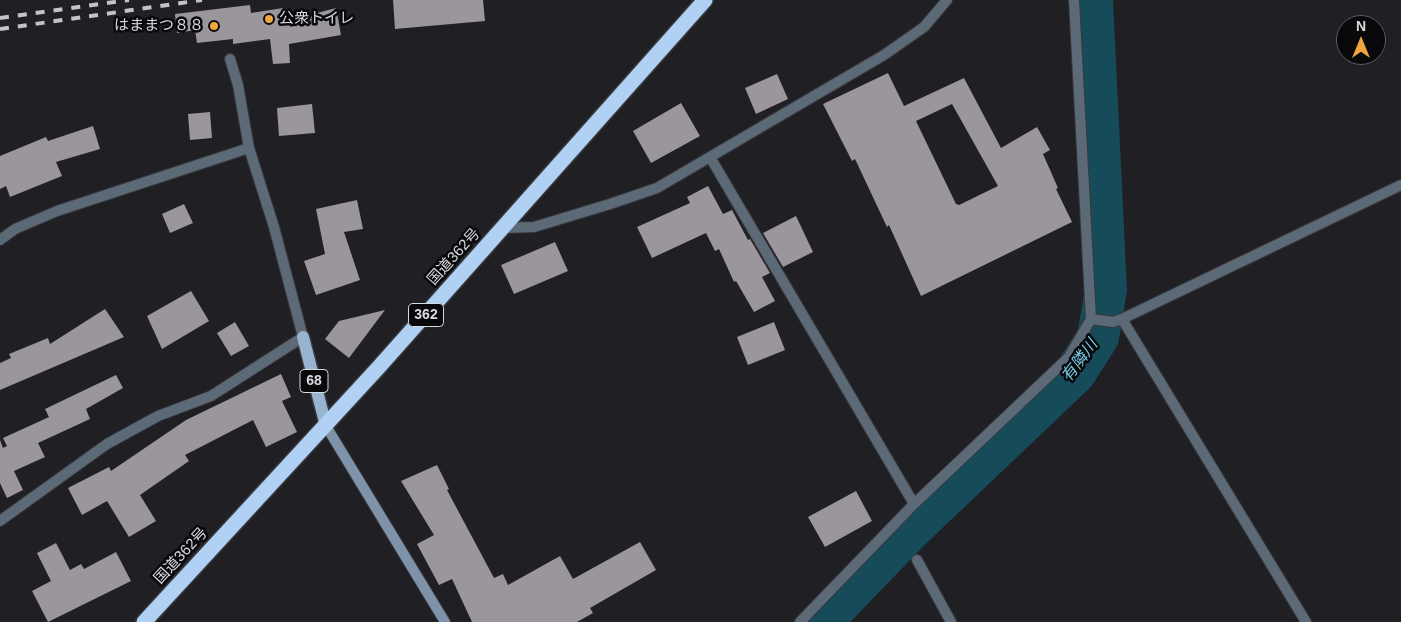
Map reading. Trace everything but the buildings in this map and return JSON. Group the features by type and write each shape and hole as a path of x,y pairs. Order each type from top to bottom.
{"highway":[{"name":"国道362号","path":"144,622 326,426 705,0"}],"main road":[{"name":"68","path":"303,337 326,426"}],"street":[{"path":"503,228 534,227 657,188 884,55 924,27 947,0"},
{"path":"800,622 914,504 1069,356 1091,319 1074,0"},
{"path":"0,521 107,444 158,416 211,396 303,337 274,227 249,148 238,84 230,59"},
{"path":"0,240 15,229 57,211 249,148"},
{"path":"710,157 914,504"},
{"path":"1091,319 1118,320 1401,185"},
{"path":"1118,320 1306,622"},
{"path":"326,426 445,622"},
{"path":"917,560 951,622"}],"waterway":[{"name":"有隣川","path":"821,622 913,527 1075,373 1098,337 1106,290 1092,0"}],"railway":[{"path":"0,18 129,0"},
{"path":"0,29 202,0"}],"place":[{"name":"公衆トイレ","path":"269,19"},
{"name":"はままつ８８","path":"214,26"}]}
